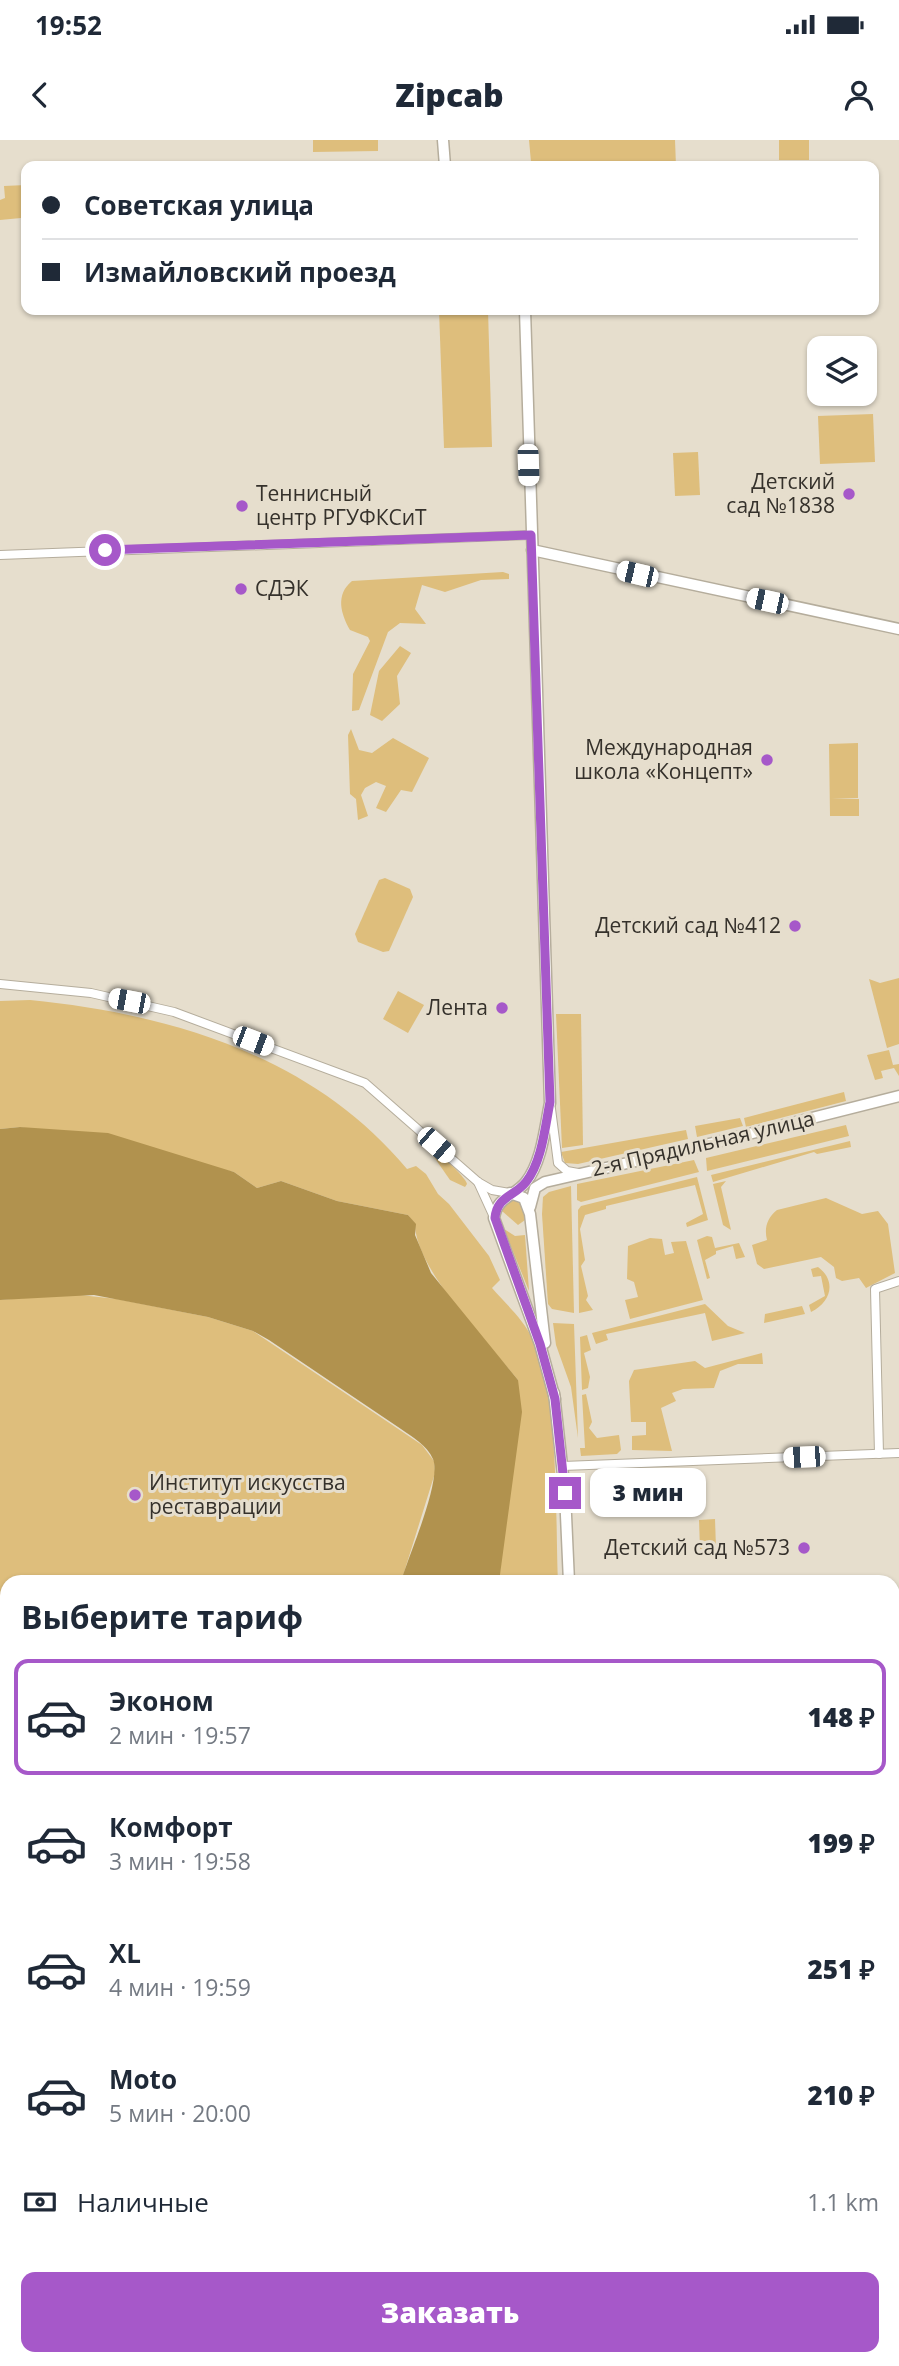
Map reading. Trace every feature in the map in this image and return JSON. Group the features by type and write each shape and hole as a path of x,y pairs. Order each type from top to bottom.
{"street":[{"path":"443,140 445,161"},
{"path":"525,315 550,1102 558,1163 567,1171 580,1173"},
{"path":"0,555 531,535"},
{"path":"531,550 899,629"},
{"path":"0,984 91,993 174,1012 365,1083 478,1182 492,1190 524,1198 530,1214 540,1318 555,1399 563,1466 569,1575"},
{"name":"2-я Прядильная улица","path":"530,1214 535,1188 545,1182 899,1096"},
{"path":"495,1218 499,1202 526,1182 533,1168 550,1102"},
{"path":"478,1182 495,1218 540,1344 555,1399"},
{"path":"879,1454 875,1289 899,1281"},
{"path":"563,1466 899,1454"}],"shaded area":[{"path":"313,140 378,140 378,151 313,152"},
{"path":"529,140 675,140 676,161 531,161"},
{"path":"779,140 809,140 809,160 779,160"},
{"path":"21,185 21,218 0,220 0,200 5,198 4,186"},
{"path":"439,315 488,315 492,447 444,448"},
{"path":"873,414 875,462 820,464 818,416"},
{"path":"698,452 700,495 675,496 673,453"},
{"path":"503,572 509,574 509,579 481,580 445,592 422,585 415,609 426,624 400,623 388,632 359,710 352,711 353,674 370,641 368,637 350,630 344,618 341,605 343,592 352,581"},
{"path":"400,646 411,653 397,676 400,704 382,721 370,715 379,671"},
{"path":"351,729 359,750 372,753 393,738 429,758 412,792 401,790 386,812 376,808 386,786 376,782 365,788 361,795 368,816 358,820 356,799 350,794 348,735"},
{"path":"858,743 858,798 832,799 859,799 859,816 830,816 829,744"},
{"path":"385,878 410,889 413,897 389,951 383,952 358,942 355,934 379,880"},
{"path":"899,978 899,1044 887,1048 869,979 880,983"},
{"path":"398,991 424,1005 408,1033 383,1019"},
{"path":"30,1000 135,1016 236,1047 284,1070 328,1097 370,1130 407,1169 416,1166 426,1174 438,1194 449,1204 489,1256 500,1280 492,1288 524,1325 541,1363 552,1423 558,1575 500,1575 518,1380 440,1284 418,1242 415,1224 408,1215 337,1201 281,1181 257,1188 234,1172 20,1127 0,1129 0,1001"},
{"path":"556,1014 581,1014 583,1145 562,1148"},
{"path":"889,1050 893,1065 899,1064 899,1076 894,1068 881,1071 883,1078 875,1080 867,1055"},
{"path":"844,1092 846,1101 746,1127 744,1118"},
{"path":"740,1118 743,1126 697,1137 695,1126"},
{"path":"846,1125 849,1136 707,1171 706,1158"},
{"path":"20,1127 108,1133 234,1172 257,1188 281,1181 337,1201 408,1215 416,1224 415,1235 431,1273 518,1380 522,1412 500,1575 403,1575 433,1484 433,1459 430,1454 414,1438 253,1331 208,1317 94,1295 0,1300 0,1129"},
{"path":"686,1130 688,1139 578,1164 565,1163 561,1152"},
{"path":"850,1141 851,1147 817,1154 814,1152 713,1182 711,1175"},
{"path":"425,1144 461,1175 467,1184 465,1187 450,1180"},
{"path":"694,1160 699,1172 581,1202 577,1200 577,1184"},
{"path":"697,1177 708,1220 687,1227 686,1223 703,1214 695,1185 606,1206 606,1209 585,1215 580,1229 585,1260 581,1266 588,1296 586,1300 593,1310 579,1313 578,1210 581,1206"},
{"path":"726,1181 721,1187 731,1230 723,1225 713,1184"},
{"path":"571,1186 574,1313 552,1309 548,1304 542,1214 543,1197 549,1192"},
{"path":"517,1198 524,1205 525,1220 518,1225 502,1211 507,1201"},
{"path":"826,1198 862,1214 878,1211 888,1224 895,1273 866,1288 859,1278 842,1281 836,1278 834,1267 821,1257 764,1269 757,1264 752,1245 767,1240 767,1224 777,1210"},
{"path":"504,1229 515,1236 525,1235 529,1291"},
{"path":"712,1237 715,1248 739,1243 745,1257 736,1259 733,1246 716,1251 716,1254 705,1260 710,1278 707,1279 697,1240"},
{"path":"650,1238 662,1239 665,1255 674,1253 671,1242 686,1241 703,1300 630,1319 625,1300 638,1297 634,1282 627,1279 628,1246"},
{"path":"818,1267 828,1279 829,1291 823,1303 811,1312 809,1305 825,1296 821,1276 813,1277 811,1269"},
{"path":"71,1294 117,1299 208,1317 253,1331 422,1445 434,1461 435,1473 403,1575 0,1575 0,1300"},
{"path":"705,1304 728,1326 745,1333 712,1341 705,1313 606,1334 608,1340 596,1344 592,1333"},
{"path":"802,1306 805,1314 764,1323 765,1314"},
{"path":"553,1323 574,1324 578,1438 571,1387 556,1345"},
{"path":"587,1335 591,1350 584,1353 590,1377 588,1388 582,1390 580,1337"},
{"path":"762,1353 763,1364 738,1364 720,1371 714,1388 683,1389 672,1393 676,1401 661,1408 672,1451 632,1450 632,1436 646,1435 646,1422 631,1422 629,1381 634,1370 695,1361 705,1368"},
{"path":"586,1394 592,1422 589,1428 597,1438 619,1435 621,1450 617,1454 581,1456 580,1448 585,1448 582,1395"},
{"path":"715,1519 716,1548 700,1549 699,1520"}],"place":[{"name":"Детский сад №1838","path":"849,494"},
{"name":"Теннисный центр РГУФКСиТ","path":"242,506"},
{"name":"СДЭК","path":"241,589"},
{"name":"Международная школа «Концепт»","path":"767,760"},
{"name":"Детский сад №412","path":"795,926"},
{"name":"Лента","path":"502,1008"},
{"name":"Институт искусства реставрации","path":"135,1495"},
{"name":"Детский сад №573","path":"804,1548"}],"route":[{"path":"105,550 531,535 550,1102 533,1168 526,1182 499,1202 495,1209 495,1218 540,1344 555,1399 565,1493"}]}
